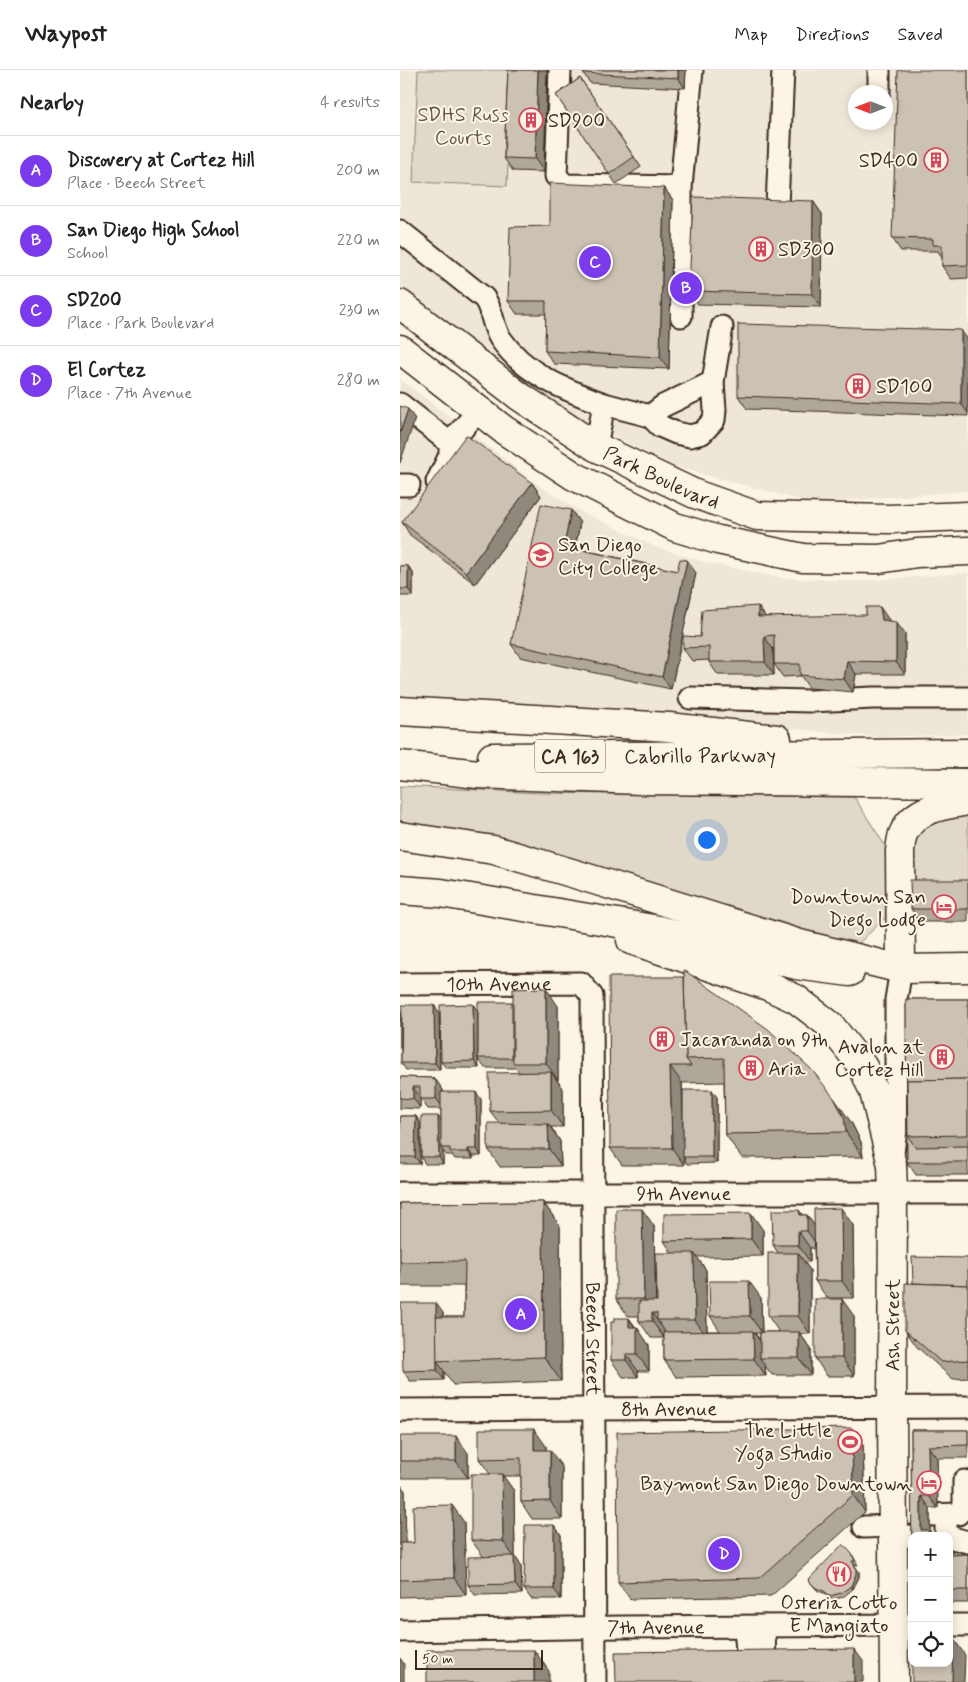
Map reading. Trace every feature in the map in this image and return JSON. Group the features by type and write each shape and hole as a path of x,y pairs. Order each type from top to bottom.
{"main road":[{"name":"Park Boulevard","path":"400,304 520,396 596,447 695,494 757,516 889,519 968,516"},
{"name":"Park Boulevard","path":"400,349 504,430 574,476 675,526 718,540 803,558 879,559 917,553 968,551"},
{"path":"400,711 669,727 899,753"},
{"name":"Cabrillo Parkway","path":"400,758 968,753"},
{"path":"400,765 478,774 642,780 968,783"},
{"path":"901,968 900,851 903,833 913,819 926,811 968,801"},
{"path":"400,836 494,850 800,944 901,968"},
{"path":"400,890 441,893 659,930 796,965 861,973 901,968 968,968"},
{"path":"538,910 753,980 796,999 830,1025 863,1067 874,1092 892,1165"},
{"name":"Ash Street","path":"892,1165 892,1408 903,1625 894,1682"}],"street":[{"path":"560,70 556,176 565,185 688,198"},
{"path":"681,316 688,198 692,70"},
{"path":"778,206 783,70"},
{"path":"400,231 484,298 490,306 495,327 500,337 512,353 532,370 558,387 604,404 650,416 660,426 676,433 690,436 702,434 714,420 713,382 722,327"},
{"path":"650,416 663,406 713,382"},
{"path":"400,404 450,443"},
{"path":"596,447 604,404"},
{"path":"437,482 450,455 450,443 479,410"},
{"path":"690,698 810,702 873,698 968,698"},
{"name":"Ash Street","path":"892,1165 896,1129 896,1000 901,968"},
{"name":"10th Avenue","path":"400,984 581,983 592,996"},
{"name":"Beech Street","path":"592,996 595,1682"},
{"name":"9th Avenue","path":"400,1193 968,1193"},
{"name":"8th Avenue","path":"400,1410 968,1407"},
{"path":"864,1527 898,1529 938,1523 958,1514 964,1507 964,1481"},
{"path":"938,1523 968,1542"},
{"name":"7th Avenue","path":"400,1630 903,1625"},
{"path":"953,1625 968,1625"},
{"path":"754,1626 756,1663"}],"shaded area":[{"path":"400,70 968,70 968,491 811,503 672,466 573,415 505,370 400,286"},
{"name":"San Diego City College","path":"400,379 541,487 578,510 656,547 707,563 782,578 861,581 968,573 968,734 878,737 775,727 400,700"}],"green space":[{"name":"SDHS Russ Courts","path":"418,70 512,70 507,186 413,182"},
{"path":"400,786 540,793 854,797 888,850 888,915 854,948 400,827"},
{"path":"968,811 968,887 907,892 909,847 928,820"}],"building":[{"path":"508,70 538,70 535,159 504,158"},
{"path":"584,70 678,70 678,78 583,73"},
{"name":"SD400","path":"898,70 968,70 968,265 942,266 942,245 933,245 933,239 892,238"},
{"path":"580,78 634,157 609,174 556,95"},
{"path":"550,183 664,188 660,357 545,351 546,301 508,301 510,227 550,226"},
{"name":"SD300","path":"693,197 813,201 812,294 689,291"},
{"name":"SD100","path":"738,324 961,330 961,404 738,396"},
{"path":"400,406 408,409 400,433"},
{"path":"466,435 532,483 466,572 402,522"},
{"path":"541,504 571,510 564,546 677,571 680,559 687,560 662,677 511,644"},
{"path":"400,566 408,566 408,589 400,589"},
{"path":"758,606 758,617 866,615 866,607 880,607 882,620 896,622 896,662 847,661 844,679 800,675 800,664 774,664 774,635 764,636 765,662 709,662 709,647 683,648 683,636 700,637 702,610"},
{"path":"910,880 968,880 968,909 911,909"},
{"name":"Aria","path":"684,970 768,1029 812,1070 834,1098 844,1117 846,1132 725,1134 724,1058 686,1059"},
{"name":"Jacaranda on 9th","path":"609,977 684,977 686,1059 691,1066 670,1066 672,1148 610,1148"},
{"path":"546,988 546,1063 513,1063 513,989"},
{"path":"906,999 968,999 968,1079 907,1080 908,1136 915,1147 968,1146 968,1162 907,1162"},
{"path":"478,1002 512,1002 512,1058 478,1058"},
{"path":"473,1004 474,1061 441,1062 440,1005"},
{"path":"402,1005 434,1005 435,1063 401,1063"},
{"path":"551,1072 551,1110 490,1111 489,1073"},
{"path":"400,1077 433,1078 433,1080 436,1080 436,1098 421,1099 420,1087 413,1087 413,1098 400,1098"},
{"path":"968,1079 968,1135 908,1136 907,1080"},
{"path":"683,1090 712,1090 712,1157 683,1157"},
{"path":"441,1092 476,1092 477,1149 468,1149 468,1152 450,1152 450,1148 441,1148"},
{"path":"400,1116 416,1116 415,1157 400,1157"},
{"path":"421,1116 438,1116 439,1157 421,1157"},
{"path":"488,1123 548,1124 549,1149 488,1149"},
{"path":"543,1202 544,1357 436,1361 436,1317 464,1317 465,1261 400,1262 400,1203"},
{"path":"841,1208 842,1281 815,1281 814,1209"},
{"path":"616,1209 642,1209 644,1299 616,1299"},
{"path":"772,1210 799,1210 800,1215 807,1215 807,1231 798,1231 798,1245 773,1245"},
{"path":"751,1213 751,1239 664,1241 664,1214"},
{"path":"656,1253 694,1253 695,1320 657,1320 657,1313 652,1313 652,1321 639,1321 639,1301 657,1301"},
{"path":"768,1253 798,1253 798,1316 768,1316"},
{"path":"912,1257 968,1258 968,1285 913,1283"},
{"path":"709,1281 749,1281 750,1316 710,1316"},
{"path":"905,1283 968,1285 968,1360 941,1362 905,1330"},
{"path":"815,1299 842,1299 842,1358 815,1358"},
{"path":"401,1303 436,1303 437,1370 403,1371"},
{"path":"614,1318 629,1318 629,1327 637,1327 637,1354 626,1354 626,1360 611,1360 611,1322 614,1322"},
{"path":"753,1331 754,1359 664,1360 664,1332"},
{"path":"760,1332 799,1332 799,1358 760,1358"},
{"path":"852,1428 853,1495 759,1578 618,1582 617,1432"},
{"path":"479,1429 534,1429 534,1450 550,1450 550,1501 521,1502 521,1458 479,1459"},
{"path":"911,1430 968,1430 968,1445 928,1446 929,1496 921,1496 921,1530 928,1530 928,1532 912,1532"},
{"path":"400,1436 456,1436 456,1461 400,1461"},
{"path":"471,1474 502,1474 503,1541 471,1540"},
{"path":"452,1505 454,1578 400,1580 400,1543 414,1543 413,1506"},
{"path":"525,1525 554,1525 554,1589 524,1589"},
{"name":"Osteria Cotto E Mangiato","path":"843,1544 852,1554 855,1561 852,1561 856,1568 856,1574 851,1586 841,1593 830,1596 816,1588 808,1580"},
{"path":"968,1554 968,1590 953,1590 953,1555"},
{"path":"514,1556 515,1584 468,1585 468,1557"},
{"path":"854,1649 854,1682 616,1682 615,1652"},
{"path":"427,1650 534,1650 534,1682 427,1682"},
{"path":"912,1667 952,1667 952,1682 912,1682"}],"place":[{"name":"SD900","path":"531,120"},
{"name":"SD400","path":"936,160"},
{"name":"SD300","path":"761,249"},
{"name":"SD200","path":"595,262"},
{"name":"San Diego High School","path":"686,288"},
{"name":"SD100","path":"858,386"},
{"name":"San Diego City College","path":"541,555"},
{"name":"Downtown San Diego Lodge","path":"944,907"},
{"name":"Jacaranda on 9th","path":"662,1039"},
{"name":"Avalon at Cortez Hill","path":"942,1057"},
{"name":"Aria","path":"751,1068"},
{"name":"Discovery at Cortez Hill","path":"521,1314"},
{"name":"The Little Yoga Studio","path":"850,1442"},
{"name":"Baymont San Diego Downtown","path":"929,1483"},
{"name":"El Cortez","path":"724,1554"},
{"name":"Osteria Cotto E Mangiato","path":"839,1574"}]}
